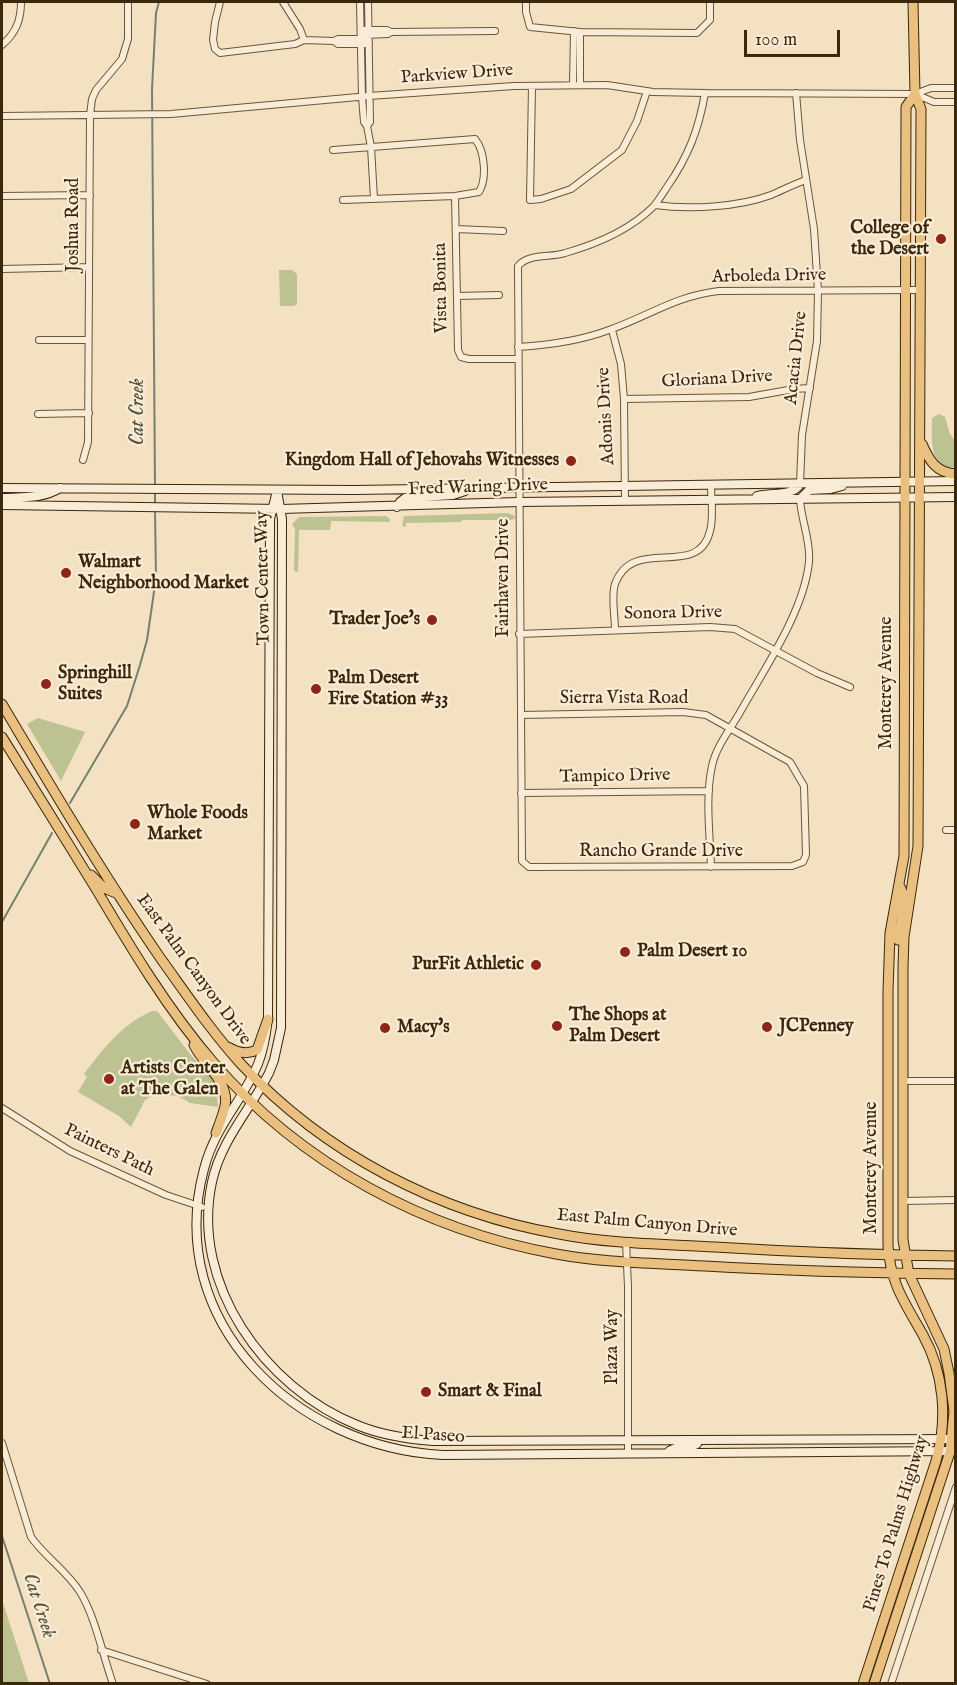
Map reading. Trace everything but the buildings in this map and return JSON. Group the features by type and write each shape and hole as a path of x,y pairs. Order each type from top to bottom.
{"main road":[{"name":"Monterey Avenue","path":"909,1274 903,1240 903,981 904,937 917,865 919,824 921,290 921,109 915,94 913,2"},
{"name":"Monterey Avenue","path":"893,1274 890,1255 888,991 890,933 904,856 906,107 915,94"},
{"path":"920,441 937,469 956,474"},
{"name":"East Palm Canyon Drive","path":"2,704 116,893 224,1045 252,1075 309,1125 386,1175 459,1208 527,1228 584,1238 906,1256 956,1256"},
{"name":"East Palm Canyon Drive","path":"2,737 125,938 187,1029 214,1063 252,1102 293,1138 375,1192 454,1227 524,1247 584,1258 742,1268 956,1274"},
{"path":"904,789 909,792 910,815 919,824"},
{"path":"81,864 104,888 116,893"},
{"path":"899,885 904,901 897,948 899,972 903,981"},
{"path":"224,1045 244,1053 257,1050 268,1019"},
{"path":"187,1029 200,1057 224,1088 225,1106 216,1133"},
{"name":"Pines To Palms Highway","path":"874,1683 953,1451 947,1443 939,1377 923,1335 901,1298 893,1274"},
{"name":"Pines To Palms Highway","path":"864,1683 947,1443 953,1396 944,1349 909,1274"}],"street":[{"path":"2,45 11,38 18,25 21,2"},
{"name":"Joshua Road","path":"83,460 88,442 89,413 90,116 92,99 96,90 122,59 128,39 128,2"},
{"path":"220,2 213,40 215,49 220,52 295,44 304,40 348,41 379,32 388,34 391,32 495,31"},
{"path":"283,2 300,29 304,40"},
{"path":"360,2 365,37"},
{"path":"368,2 365,37 365,97 370,122 367,126 371,147 374,199"},
{"path":"526,2 530,27 577,32 697,33 710,20 710,2"},
{"path":"577,32 577,85"},
{"path":"532,86 530,200 541,199 571,189 622,150 637,121 647,91"},
{"name":"Parkview Drive","path":"2,116 171,114 365,97 532,86 607,86 647,91 705,93 915,94"},
{"path":"915,94 931,88 956,88"},
{"path":"705,93 700,124 683,161 655,205 672,208 737,204 770,195 806,180"},
{"name":"Acacia Drive","path":"796,93 815,238 818,291 817,341 802,435 800,484"},
{"path":"915,94 934,102 956,102"},
{"path":"333,150 475,139 482,156 483,184 479,192 456,196 343,200"},
{"path":"2,196 90,195"},
{"name":"Vista Bonita","path":"456,196 458,350 461,357 469,359 518,359"},
{"name":"Fairhaven Drive","path":"522,861 518,266 523,260 562,254 591,245 632,223 655,205"},
{"path":"456,230 503,231"},
{"path":"2,269 89,267"},
{"name":"Arboleda Drive","path":"518,347 566,343 612,330 670,303 702,293 921,290"},
{"path":"457,296 499,295"},
{"name":"Adonis Drive","path":"612,330 621,364 624,399 625,501"},
{"path":"39,340 88,340"},
{"name":"Gloriana Drive","path":"624,399 749,397 810,388"},
{"path":"38,414 89,413"},
{"name":"Fred Waring Drive","path":"2,488 277,491 956,481"},
{"path":"711,867 710,791 712,766 718,747 775,649 798,604 809,561 800,499 809,490 831,489 848,483"},
{"path":"745,499 767,493 791,492 796,490 800,484"},
{"path":"615,630 614,586 623,569 632,562 645,558 686,557 700,550 710,531 711,485"},
{"path":"2,498 42,495 61,488"},
{"path":"397,507 405,498 453,495 474,488"},
{"name":"Town Center Way","path":"252,1075 265,1043 268,1019 269,579 272,509 277,491"},
{"name":"Town Center Way","path":"252,1102 263,1085 274,1060 281,1013 281,509 277,491"},
{"name":"Fred Waring Drive","path":"2,505 281,509 519,502 956,497"},
{"name":"Sonora Drive","path":"519,634 710,627 735,629 817,673 850,687"},
{"name":"Sierra Vista Road","path":"521,715 683,712 706,715 790,762 804,786 806,855 803,862"},
{"name":"Tampico Drive","path":"521,793 710,791"},
{"path":"946,830 956,830"},
{"name":"Rancho Grande Drive","path":"522,861 529,867 792,866 803,862"},
{"name":"El Paseo","path":"252,1075 216,1133 203,1170 197,1206 196,1235 199,1260 212,1301 244,1356 265,1379 306,1413 338,1431 365,1442 407,1452 443,1455 838,1452 947,1443"},
{"path":"904,1082 956,1081"},
{"name":"El Paseo","path":"252,1102 222,1149 213,1179 209,1209 209,1238 215,1269 238,1322 256,1348 284,1379 334,1414 358,1426 416,1440 825,1440 947,1443"},
{"name":"Painters Path","path":"2,1108 70,1151 166,1196 209,1209"},
{"path":"904,1201 956,1200"},
{"name":"Plaza Way","path":"626,1242 628,1262 628,1453"},
{"path":"780,1452 785,1446 825,1440 838,1452"},
{"path":"666,1453 677,1447 693,1446 697,1444 697,1441"},
{"path":"2,1443 31,1537 40,1550 61,1568 80,1591 89,1608 113,1683"},
{"path":"891,1683 956,1487"},
{"path":"101,1650 207,1683"}],"green space":[{"path":"279,270 292,270 297,274 297,304 294,306 280,306"},
{"path":"939,414 945,417 950,434 955,441 955,468 940,463 933,450 932,418"},
{"path":"508,513 515,518 512,520 406,523 406,527 402,526 404,516"},
{"path":"386,516 390,522 331,521 330,530 299,530 298,572 294,571 295,529 292,524 299,517"},
{"path":"38,718 85,732 61,781 27,724"},
{"path":"152,1011 157,1011 216,1083 218,1107 190,1103 178,1096 156,1094 145,1100 131,1127 119,1116 78,1092 87,1077 84,1074 106,1047 122,1030"},
{"path":"2,1600 29,1683 2,1683"}],"waterway":[{"name":"Cat Creek","path":"155,486 152,89 156,13 159,2"},
{"name":"Cat Creek","path":"155,492 155,504"},
{"name":"Cat Creek","path":"70,803 127,706 140,665 147,640 156,578 155,510"},
{"name":"Cat Creek","path":"2,922 52,833"},
{"name":"Cat Creek","path":"2,1536 50,1684"}],"place":[{"name":"College of the Desert","path":"941,239"},
{"name":"Kingdom Hall of Jehovahs Witnesses","path":"571,461"},
{"name":"Walmart Neighborhood Market","path":"66,573"},
{"name":"Trader Joe's","path":"432,620"},
{"name":"Springhill Suites","path":"46,684"},
{"name":"Palm Desert Fire Station #33","path":"316,689"},
{"name":"Whole Foods Market","path":"135,824"},
{"name":"Palm Desert 10","path":"625,952"},
{"name":"PurFit Athletic","path":"536,965"},
{"name":"The Shops at Palm Desert","path":"557,1026"},
{"name":"JCPenney","path":"767,1027"},
{"name":"Macy's","path":"385,1028"},
{"name":"Artists Center at The Galen","path":"109,1079"},
{"name":"Smart & Final","path":"426,1392"}]}
